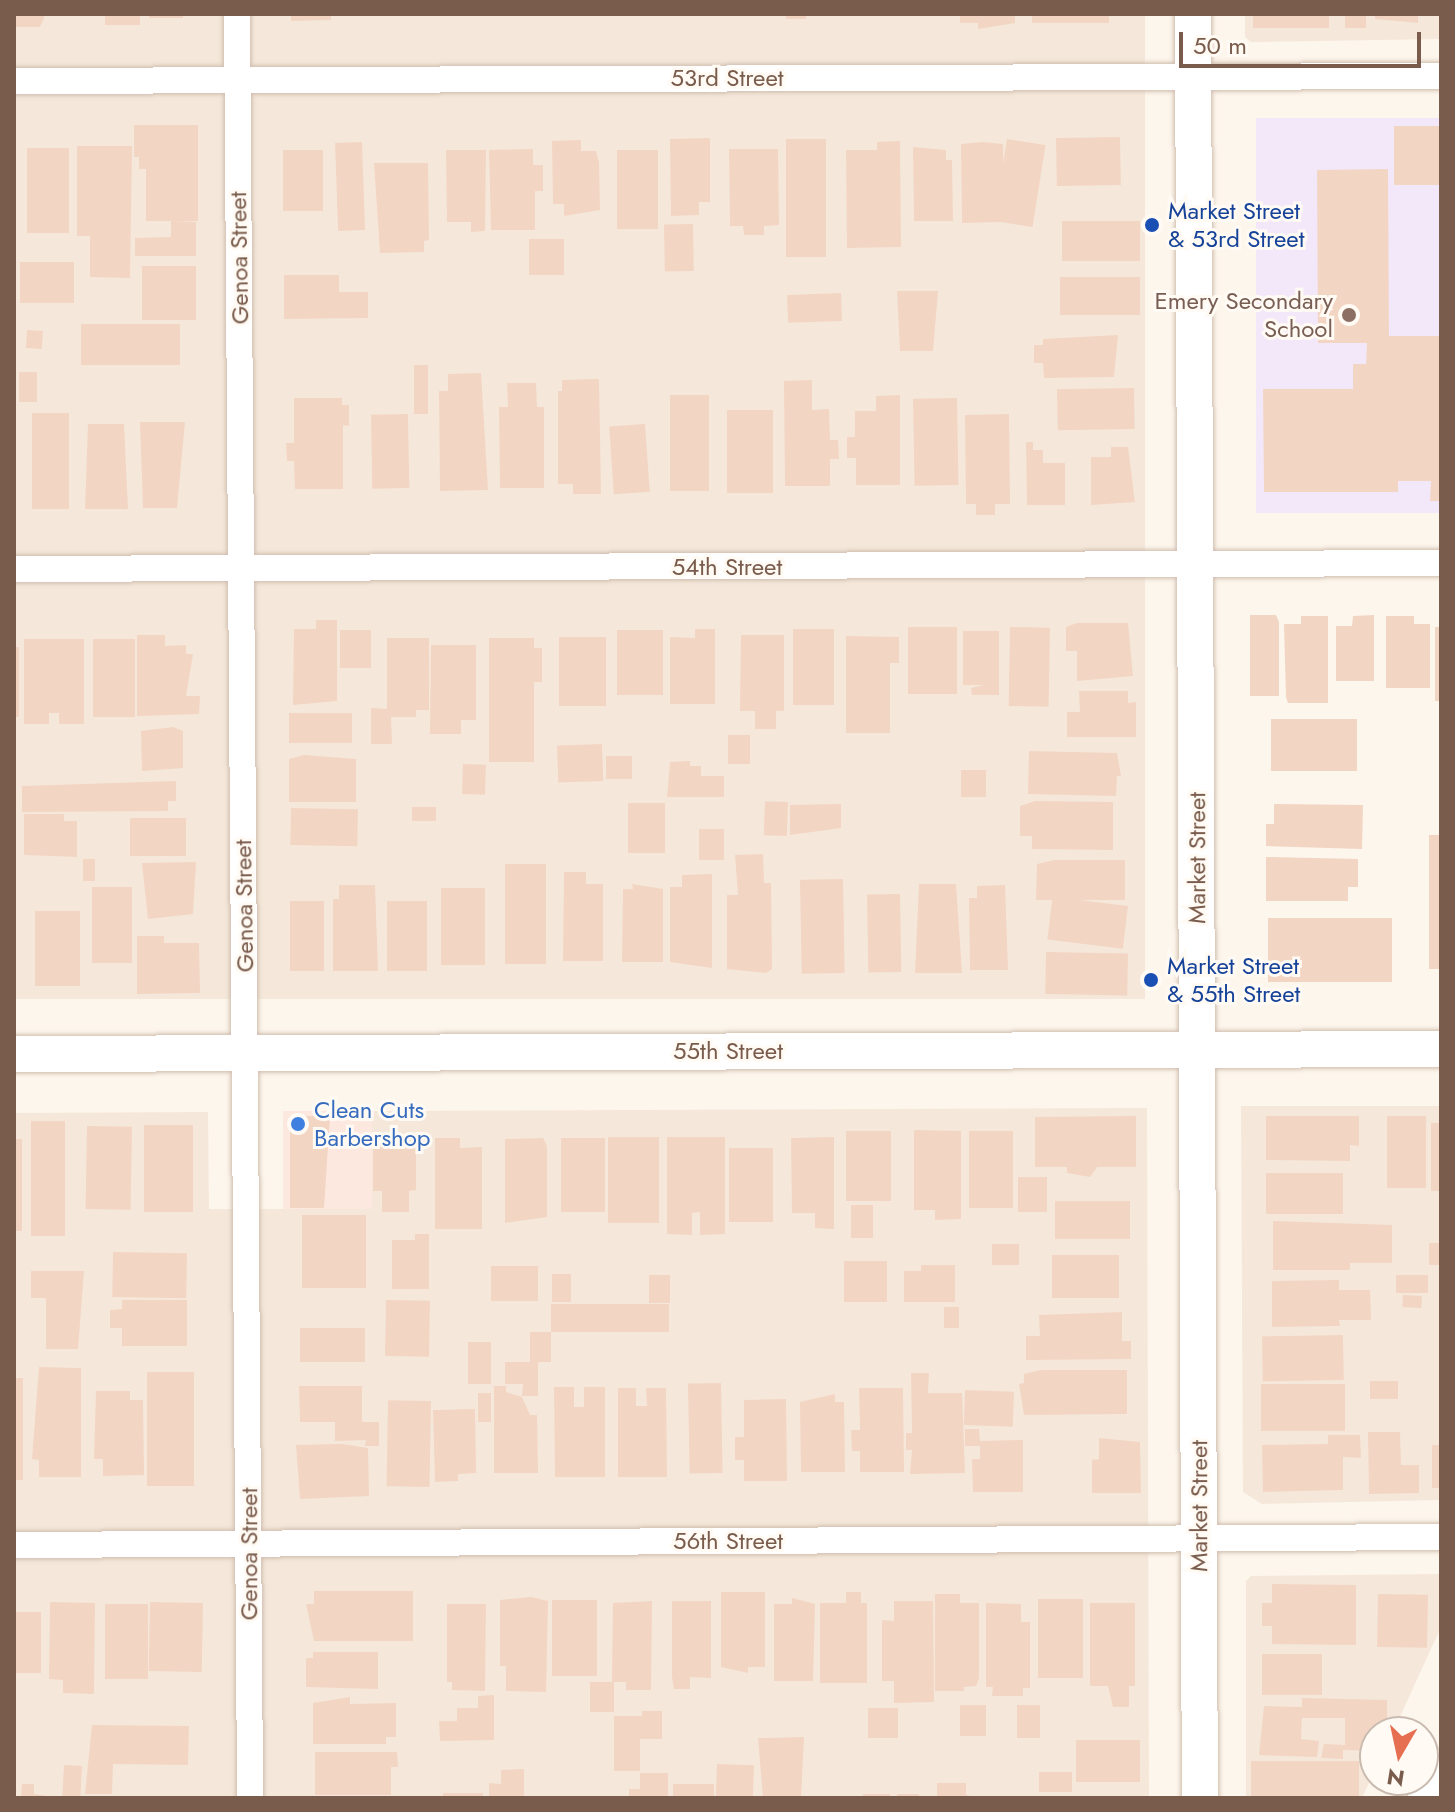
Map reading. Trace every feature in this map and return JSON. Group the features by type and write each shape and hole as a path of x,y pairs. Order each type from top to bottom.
{"street":[{"name":"Genoa Street","path":"237,14 244,567 250,1798"},
{"name":"Market Street","path":"1193,14 1200,1798"},
{"name":"53rd Street","path":"14,81 1441,76"},
{"name":"54th Street","path":"14,569 1441,563"},
{"name":"55th Street","path":"14,1054 1441,1049"},
{"name":"56th Street","path":"14,1545 1441,1537"},
{"path":"1426,1798 1441,1768"}],"shaded area":[{"path":"14,14 1145,14 1145,999 14,999"},
{"path":"1245,14 1441,14 1441,39 1251,42 1245,37"},
{"name":"Emery Secondary School","path":"1256,118 1441,118 1441,513 1256,513"},
{"path":"1241,1106 1441,1106 1441,1500 1262,1504 1243,1492"},
{"path":"1147,1108 1149,1798 14,1798 14,1113 208,1112 209,1209 371,1209 372,1111"},
{"path":"283,1111 372,1111 372,1209 283,1209"},
{"path":"1441,1574 1441,1627 1400,1716 1359,1716 1359,1796 1362,1798 1246,1798 1246,1581 1251,1576"}],"building":[{"path":"14,14 44,14 44,18 40,27 14,27"},
{"path":"105,14 140,14 140,25 105,25"},
{"path":"149,14 183,14 183,18 149,18"},
{"path":"291,14 331,14 331,20 291,21"},
{"path":"786,14 806,14 806,19 786,19"},
{"path":"960,14 1015,14 1015,23 978,29 978,23 960,23"},
{"path":"1032,14 1109,14 1109,23 1032,23"},
{"path":"1253,14 1329,14 1329,28 1253,28"},
{"path":"1345,14 1366,14 1366,28 1345,28"},
{"path":"1375,14 1418,14 1418,23 1375,19"},
{"path":"134,125 198,125 198,221 175,221 196,222 196,256 135,256 135,238 171,237 171,221 146,221 146,169 139,169 139,157 134,157"},
{"path":"1394,126 1441,126 1441,185 1394,185"},
{"path":"1120,137 1121,185 1057,186 1056,138"},
{"path":"710,138 710,202 699,202 699,215 671,216 670,139"},
{"path":"786,139 826,139 826,257 786,257"},
{"path":"1007,139 1046,145 1033,227 994,221"},
{"path":"581,140 581,151 596,151 599,162 600,210 564,216 564,204 553,204 552,141"},
{"path":"900,141 901,247 847,248 846,150 877,150 877,142"},
{"path":"362,142 365,230 338,231 335,143"},
{"path":"961,144 1003,144 1004,222 962,223"},
{"path":"77,146 132,146 130,278 90,277 90,236 77,236"},
{"path":"913,147 946,150 946,160 952,160 953,221 914,221"},
{"path":"27,148 69,148 69,233 27,233"},
{"path":"533,149 533,165 543,165 543,191 535,191 535,230 491,230 489,150"},
{"path":"729,149 778,149 779,225 764,226 764,235 744,235 743,226 730,226"},
{"path":"283,150 323,150 323,211 283,211"},
{"path":"446,150 486,150 485,231 471,232 471,222 447,222"},
{"path":"617,150 658,150 658,229 617,229"},
{"path":"374,163 428,163 429,240 424,241 424,252 380,253"},
{"path":"1388,169 1389,336 1439,336 1441,501 1430,501 1431,481 1398,481 1398,492 1264,492 1263,389 1353,389 1353,364 1366,364 1367,343 1318,343 1317,170"},
{"path":"1062,221 1140,221 1140,261 1062,261"},
{"path":"693,224 694,271 665,271 664,225"},
{"path":"529,239 564,239 564,275 529,275"},
{"path":"20,262 74,262 74,303 20,303"},
{"path":"142,266 196,266 196,320 142,320"},
{"path":"284,275 339,275 339,292 368,292 368,318 284,319"},
{"path":"1060,277 1140,277 1140,315 1060,315"},
{"path":"897,291 938,291 933,351 900,351"},
{"path":"841,293 842,321 788,323 787,295"},
{"path":"81,324 180,324 180,365 81,365"},
{"path":"27,330 43,331 42,349 26,348"},
{"path":"1118,335 1114,377 1044,378 1043,363 1034,363 1034,345 1043,345 1043,339"},
{"path":"414,365 428,365 428,414 414,414"},
{"path":"19,372 37,372 37,402 19,402"},
{"path":"481,373 488,490 440,491 439,391 448,391 448,374"},
{"path":"599,379 601,494 573,494 573,484 558,484 558,391 562,391 562,380"},
{"path":"812,380 812,410 829,409 830,440 838,440 839,459 830,459 830,486 785,486 784,381"},
{"path":"507,383 536,383 537,407 544,407 544,488 500,488 499,407 508,407"},
{"path":"1134,388 1135,429 1058,430 1057,389"},
{"path":"670,395 709,395 709,491 670,491"},
{"path":"900,395 900,485 856,485 856,458 847,458 847,437 855,437 855,411 876,411 876,396"},
{"path":"294,398 342,398 342,405 349,405 349,426 343,425 343,489 295,489 294,461 287,461 286,443 294,443"},
{"path":"957,398 959,485 915,486 913,399"},
{"path":"727,410 773,410 773,493 727,493"},
{"path":"32,413 69,413 69,509 32,509"},
{"path":"408,414 409,488 372,489 371,415"},
{"path":"1009,414 1010,504 995,504 995,515 976,515 976,504 966,504 965,415"},
{"path":"140,422 185,422 177,508 143,508"},
{"path":"88,424 124,424 128,509 85,509"},
{"path":"645,424 650,492 614,494 609,427"},
{"path":"1026,442 1033,442 1033,450 1043,450 1043,463 1065,463 1065,505 1027,505"},
{"path":"1111,447 1128,447 1135,502 1091,505 1091,457 1111,457"},
{"path":"1250,615 1276,615 1279,622 1279,696 1250,696"},
{"path":"1374,615 1374,681 1336,681 1336,626 1352,626 1353,616"},
{"path":"1301,616 1328,616 1328,703 1288,703 1286,697 1284,624 1301,624"},
{"path":"1386,616 1414,616 1414,624 1430,624 1430,688 1386,688"},
{"path":"316,620 337,620 337,701 293,705 294,629 316,629"},
{"path":"1077,623 1128,623 1133,676 1077,681 1077,651 1066,651 1066,627"},
{"path":"908,627 957,627 957,694 908,694"},
{"path":"1010,627 1050,628 1049,707 1009,706"},
{"path":"1435,627 1441,627 1441,701 1435,701"},
{"path":"695,629 715,629 715,704 670,704 670,637 695,638"},
{"path":"793,629 834,629 834,705 793,705"},
{"path":"340,630 371,630 371,668 340,668"},
{"path":"617,630 663,630 663,695 617,695"},
{"path":"963,631 999,631 999,695 972,695 971,688 984,685 963,685"},
{"path":"137,635 165,635 165,646 186,645 186,654 193,654 186,696 200,696 199,714 137,716"},
{"path":"741,635 784,635 784,711 776,711 776,729 755,729 755,711 740,711"},
{"path":"846,636 899,637 899,663 890,663 890,733 846,733"},
{"path":"559,637 606,637 606,706 559,706"},
{"path":"387,638 429,638 429,710 416,710 416,717 391,717 392,744 371,744 371,708 387,709"},
{"path":"489,638 534,638 534,648 542,648 542,682 534,682 534,762 489,762"},
{"path":"24,639 84,639 84,724 59,724 59,713 49,713 49,724 24,724"},
{"path":"93,639 135,639 135,717 93,717"},
{"path":"431,645 476,645 476,720 461,720 461,734 430,734"},
{"path":"14,647 19,647 19,717 14,717"},
{"path":"1079,691 1128,691 1128,703 1136,702 1136,737 1067,737 1067,712 1080,712"},
{"path":"289,713 352,713 352,743 289,743"},
{"path":"1271,719 1357,719 1357,771 1271,771"},
{"path":"173,727 183,731 183,768 142,771 141,731"},
{"path":"728,735 750,735 750,764 728,764"},
{"path":"602,744 603,781 558,783 557,746"},
{"path":"1029,751 1117,753 1121,776 1117,776 1116,796 1028,794"},
{"path":"304,755 356,759 356,802 289,802 289,759"},
{"path":"606,756 632,756 632,779 606,779"},
{"path":"690,761 690,766 701,766 701,776 724,776 724,797 667,797 670,762"},
{"path":"463,764 486,765 485,795 462,794"},
{"path":"961,770 986,770 986,797 961,797"},
{"path":"176,781 176,801 168,801 168,811 22,812 22,786"},
{"path":"765,801 788,802 787,836 764,835"},
{"path":"1035,801 1113,802 1113,850 1032,849 1032,836 1020,836 1020,806"},
{"path":"628,803 665,803 665,853 628,853"},
{"path":"841,804 841,828 790,835 790,805"},
{"path":"1274,804 1363,805 1362,849 1266,846 1266,824 1274,824"},
{"path":"412,807 436,807 436,821 412,821"},
{"path":"291,808 358,809 357,846 290,845"},
{"path":"24,814 64,814 64,821 77,821 77,857 24,855"},
{"path":"130,818 186,818 186,856 130,856"},
{"path":"699,829 724,829 724,860 699,860"},
{"path":"1429,835 1441,835 1441,969 1429,969"},
{"path":"763,854 764,883 771,883 772,969 766,973 727,969 727,895 738,895 735,855"},
{"path":"1266,857 1358,859 1358,887 1348,887 1348,901 1266,901"},
{"path":"83,859 95,859 95,881 83,881"},
{"path":"1054,860 1125,860 1125,900 1036,900 1037,864"},
{"path":"196,862 193,914 148,919 142,863"},
{"path":"505,864 546,864 546,964 505,964"},
{"path":"564,872 586,872 586,884 603,884 603,961 563,961"},
{"path":"712,874 712,968 670,962 670,887 682,887 682,875"},
{"path":"843,879 845,973 802,974 800,880"},
{"path":"632,884 663,889 663,962 622,962 623,889 633,889"},
{"path":"919,884 956,884 962,973 915,973"},
{"path":"339,885 375,885 378,971 333,971 333,899 339,899"},
{"path":"1005,885 1008,970 970,970 969,898 977,898 977,886"},
{"path":"92,887 132,887 132,963 92,963"},
{"path":"441,888 485,888 485,965 441,965"},
{"path":"900,894 901,972 868,973 867,895"},
{"path":"1053,897 1128,906 1123,949 1047,939"},
{"path":"290,901 324,901 324,971 290,971"},
{"path":"387,901 427,901 427,971 387,971"},
{"path":"35,911 80,911 80,986 35,986"},
{"path":"1268,918 1392,918 1392,982 1268,982"},
{"path":"137,936 164,936 164,943 199,943 200,993 137,994"},
{"path":"1046,952 1128,953 1127,995 1045,994"},
{"path":"290,1116 330,1116 324,1208 290,1208"},
{"path":"1136,1116 1136,1167 1097,1167 1090,1177 1067,1173 1067,1167 1035,1167 1035,1117"},
{"path":"1266,1116 1359,1116 1359,1146 1350,1145 1350,1161 1266,1160"},
{"path":"1387,1116 1426,1116 1426,1188 1387,1188"},
{"path":"31,1121 65,1121 65,1236 31,1236"},
{"path":"1431,1123 1441,1123 1441,1191 1431,1191"},
{"path":"144,1125 193,1125 193,1212 144,1212"},
{"path":"87,1126 132,1127 131,1210 86,1209"},
{"path":"914,1130 961,1131 961,1219 935,1220 935,1210 914,1210"},
{"path":"846,1131 891,1131 891,1201 846,1201"},
{"path":"969,1131 1013,1131 1013,1208 969,1208"},
{"path":"608,1137 659,1137 659,1223 608,1223"},
{"path":"667,1137 725,1137 725,1234 700,1235 700,1212 692,1213 692,1235 667,1234"},
{"path":"834,1137 834,1229 815,1228 815,1213 792,1213 791,1138"},
{"path":"435,1138 460,1138 460,1148 482,1147 482,1229 435,1229"},
{"path":"543,1138 547,1146 547,1217 505,1223 505,1139"},
{"path":"561,1138 605,1138 605,1212 561,1212"},
{"path":"14,1139 22,1139 22,1231 14,1231"},
{"path":"373,1139 416,1139 416,1190 409,1191 409,1212 382,1212 382,1191 373,1191"},
{"path":"729,1148 773,1148 773,1222 729,1222"},
{"path":"1266,1173 1343,1173 1343,1214 1266,1214"},
{"path":"1018,1177 1047,1177 1047,1212 1018,1212"},
{"path":"1055,1201 1130,1201 1130,1239 1055,1239"},
{"path":"851,1205 873,1205 873,1238 851,1238"},
{"path":"302,1215 366,1215 366,1288 302,1288"},
{"path":"1273,1221 1392,1225 1392,1263 1350,1263 1350,1270 1273,1270"},
{"path":"415,1234 429,1234 429,1289 392,1289 392,1240 415,1240"},
{"path":"1429,1243 1441,1243 1441,1265 1429,1265"},
{"path":"992,1244 1019,1244 1019,1265 992,1265"},
{"path":"113,1252 187,1253 186,1298 112,1297"},
{"path":"1052,1255 1119,1255 1119,1298 1052,1298"},
{"path":"844,1261 887,1261 887,1302 844,1302"},
{"path":"921,1265 955,1265 955,1302 904,1302 904,1271 921,1271"},
{"path":"491,1266 538,1266 538,1301 491,1301"},
{"path":"31,1271 84,1271 78,1349 46,1349 46,1298 31,1298"},
{"path":"552,1274 571,1274 571,1302 552,1302"},
{"path":"649,1275 670,1275 670,1303 649,1303"},
{"path":"1396,1275 1428,1275 1428,1293 1396,1293"},
{"path":"1339,1280 1339,1290 1370,1290 1371,1320 1339,1320 1340,1326 1272,1327 1272,1281"},
{"path":"1403,1295 1422,1296 1421,1308 1402,1307"},
{"path":"122,1300 187,1300 187,1346 122,1346 122,1328 110,1328 110,1310 122,1309"},
{"path":"386,1300 430,1301 429,1357 385,1356"},
{"path":"551,1304 669,1304 669,1332 551,1332"},
{"path":"944,1307 959,1307 959,1328 944,1328"},
{"path":"1122,1312 1122,1341 1131,1341 1131,1359 1026,1360 1026,1336 1040,1336 1039,1315"},
{"path":"300,1328 365,1328 365,1362 300,1362"},
{"path":"530,1332 551,1332 551,1362 538,1362 538,1396 522,1396 523,1384 505,1384 505,1362 530,1362"},
{"path":"1343,1335 1344,1380 1263,1381 1262,1336"},
{"path":"468,1342 491,1342 491,1384 468,1384"},
{"path":"39,1367 81,1368 81,1477 39,1477 39,1460 32,1459"},
{"path":"1041,1370 1127,1370 1127,1414 1024,1415 1019,1384 1024,1383 1024,1374"},
{"path":"147,1372 194,1372 194,1486 147,1486"},
{"path":"911,1373 929,1373 928,1393 962,1393 965,1473 910,1474 912,1450 906,1450 906,1433 912,1433"},
{"path":"14,1378 23,1378 23,1480 14,1480"},
{"path":"1370,1381 1398,1381 1398,1399 1370,1399"},
{"path":"721,1383 723,1473 690,1474 688,1384"},
{"path":"1261,1384 1345,1384 1345,1431 1261,1431"},
{"path":"299,1386 362,1386 362,1422 379,1422 379,1446 365,1446 366,1440 335,1441 335,1422 300,1422"},
{"path":"494,1386 506,1386 506,1392 522,1397 530,1415 537,1415 538,1473 494,1473"},
{"path":"554,1387 574,1387 574,1407 584,1407 584,1387 605,1387 605,1477 555,1477"},
{"path":"618,1388 636,1388 636,1406 647,1406 646,1388 666,1388 667,1477 618,1477"},
{"path":"859,1388 903,1388 904,1472 860,1472 860,1451 852,1451 851,1430 860,1430"},
{"path":"965,1390 1014,1392 1013,1427 964,1425"},
{"path":"96,1391 130,1391 130,1400 143,1400 144,1475 103,1476 103,1459 94,1459"},
{"path":"478,1393 491,1393 491,1422 478,1422"},
{"path":"835,1394 835,1402 844,1402 845,1472 801,1472 800,1402"},
{"path":"786,1399 787,1481 744,1481 744,1460 735,1460 735,1437 744,1437 744,1400"},
{"path":"388,1400 431,1401 429,1487 387,1486"},
{"path":"475,1409 476,1473 458,1474 458,1481 435,1482 433,1410"},
{"path":"965,1429 979,1429 980,1441 1023,1440 1023,1492 973,1492 972,1459 980,1459 980,1446 965,1446"},
{"path":"1368,1432 1400,1432 1401,1465 1419,1465 1419,1493 1369,1494"},
{"path":"1328,1435 1360,1435 1361,1458 1343,1457 1343,1490 1263,1492 1262,1445 1328,1444"},
{"path":"1099,1438 1140,1442 1141,1493 1092,1493 1092,1460 1099,1459"},
{"path":"342,1444 368,1448 369,1496 300,1499 296,1445"},
{"path":"1432,1445 1441,1445 1441,1488 1432,1488"},
{"path":"1272,1584 1356,1585 1356,1645 1272,1644 1272,1626 1262,1626 1262,1603 1272,1603"},
{"path":"314,1591 413,1591 413,1641 314,1641 306,1604 314,1604"},
{"path":"721,1592 765,1592 765,1667 748,1667 748,1673 721,1667"},
{"path":"846,1592 861,1592 861,1603 867,1603 867,1683 820,1683 820,1603 846,1603"},
{"path":"935,1594 960,1594 960,1603 979,1603 979,1678 976,1686 964,1687 964,1691 935,1691"},
{"path":"1378,1594 1428,1595 1427,1648 1377,1647"},
{"path":"531,1597 548,1601 546,1692 506,1691 506,1666 500,1666 500,1600"},
{"path":"792,1598 815,1604 813,1681 774,1681 774,1604 792,1604"},
{"path":"1038,1599 1083,1599 1083,1678 1038,1678"},
{"path":"552,1600 597,1600 597,1676 552,1676"},
{"path":"652,1601 651,1690 626,1690 626,1682 612,1682 613,1603"},
{"path":"672,1601 711,1601 711,1678 690,1677 690,1689 674,1689"},
{"path":"894,1601 933,1601 934,1702 894,1703 894,1681 882,1681 882,1620 894,1621"},
{"path":"50,1602 95,1603 94,1694 63,1693 63,1680 49,1679"},
{"path":"150,1602 203,1603 202,1672 149,1671"},
{"path":"986,1603 1021,1604 1021,1622 1030,1622 1030,1688 1023,1688 1023,1696 992,1696 993,1687 986,1687"},
{"path":"1090,1603 1135,1603 1135,1686 1129,1686 1129,1707 1113,1707 1108,1686 1090,1686"},
{"path":"105,1604 148,1604 148,1679 105,1679"},
{"path":"447,1604 486,1604 485,1691 452,1690 452,1682 447,1682"},
{"path":"14,1612 41,1612 41,1673 14,1673"},
{"path":"313,1652 378,1652 378,1689 306,1687 306,1658 313,1658"},
{"path":"1262,1654 1322,1654 1322,1695 1262,1695"},
{"path":"590,1682 614,1682 614,1712 590,1712"},
{"path":"494,1695 494,1740 440,1741 439,1721 457,1721 457,1708 478,1708 478,1696"},
{"path":"350,1697 350,1704 396,1703 396,1737 386,1737 386,1744 313,1744 313,1703"},
{"path":"1302,1698 1387,1700 1387,1716 1359,1716 1359,1751 1343,1750 1343,1759 1321,1758 1324,1744 1345,1745 1345,1718 1302,1718 1301,1739 1319,1741 1317,1757 1259,1755 1264,1706 1302,1707"},
{"path":"960,1705 986,1705 986,1736 960,1736"},
{"path":"1017,1705 1040,1705 1040,1738 1017,1738"},
{"path":"868,1708 898,1708 898,1738 868,1738"},
{"path":"642,1711 662,1711 662,1739 640,1739 640,1771 614,1771 614,1716 642,1716"},
{"path":"92,1725 189,1726 188,1765 113,1764 112,1794 85,1794"},
{"path":"804,1737 801,1798 763,1798 758,1738"},
{"path":"1076,1740 1140,1740 1140,1782 1076,1782"},
{"path":"315,1752 397,1752 398,1767 391,1767 391,1795 315,1795"},
{"path":"1251,1761 1359,1761 1359,1798 1251,1798"},
{"path":"717,1764 754,1765 753,1798 716,1798"},
{"path":"64,1765 82,1766 80,1798 62,1797"},
{"path":"524,1769 524,1798 489,1798 489,1783 501,1784 501,1770"},
{"path":"1039,1772 1072,1772 1072,1792 1039,1792"},
{"path":"640,1773 668,1773 668,1796 629,1798 629,1789 640,1789"},
{"path":"937,1783 966,1783 966,1795 981,1798 937,1798"},
{"path":"22,1784 34,1784 34,1794 61,1798 21,1798"},
{"path":"673,1784 714,1784 714,1798 673,1798"},
{"path":"443,1793 483,1793 483,1798 443,1798"},
{"path":"863,1794 890,1794 890,1798 863,1798"},
{"path":"897,1794 919,1794 919,1798 897,1798"}],"place":[{"name":"Market Street & 53rd Street","path":"1152,225"},
{"name":"Emery Secondary School","path":"1349,315"},
{"name":"Market Street & 55th Street","path":"1151,980"},
{"name":"Clean Cuts Barbershop","path":"298,1124"}]}
